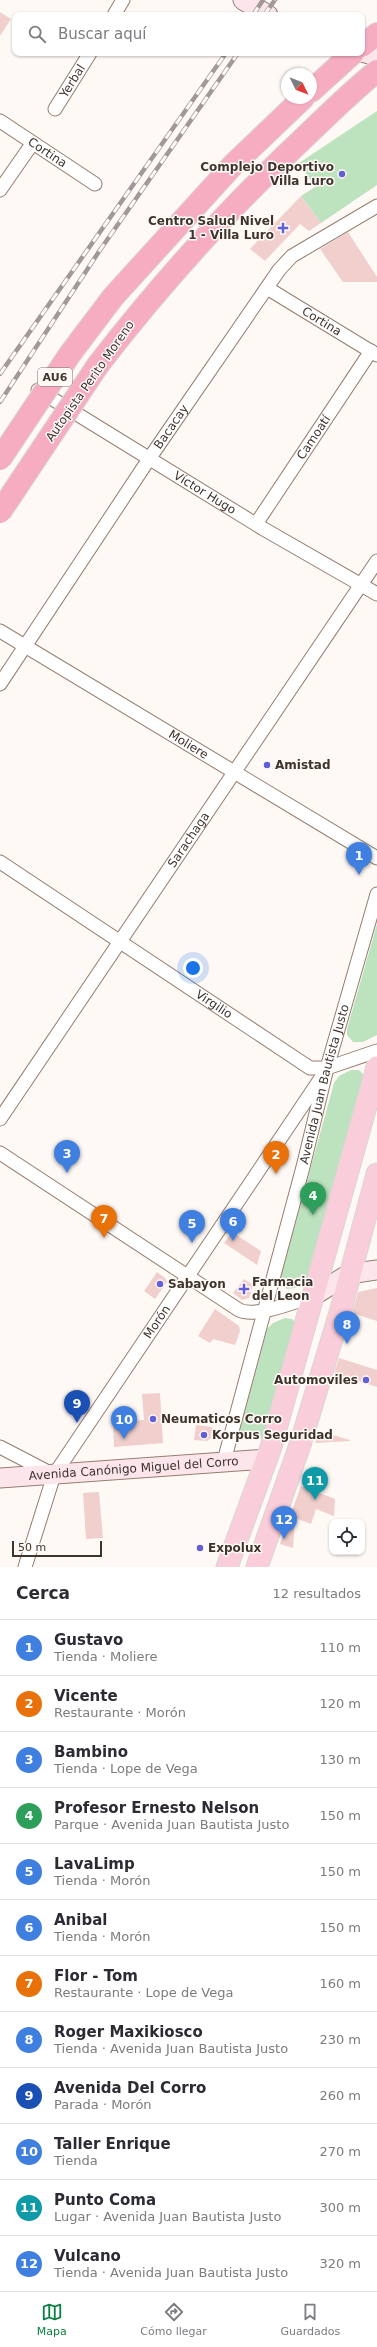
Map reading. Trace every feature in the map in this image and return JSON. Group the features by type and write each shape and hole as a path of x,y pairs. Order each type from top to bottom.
{"highway":[{"path":"365,44 377,34"},
{"path":"317,85 350,56"},
{"name":"Autopista Perito Moreno","path":"0,512 98,365 134,318 217,224 258,181 377,71"},
{"name":"AU6","path":"0,459 70,354 113,297 233,165 297,104"}],"main road":[{"path":"227,1567 266,1459 377,1067"},
{"path":"256,1567 300,1445 377,1174"}],"street":[{"path":"116,12 123,0"},
{"path":"243,0 263,12"},
{"path":"365,53 377,56"},
{"name":"Yerbal","path":"55,109 88,56"},
{"name":"Cortina","path":"0,122 95,184"},
{"path":"0,190 32,144"},
{"name":"Bacacay","path":"0,684 149,459 279,270 292,256 377,206"},
{"name":"Cortina","path":"267,288 374,353"},
{"name":"Camoatí","path":"256,524 374,353"},
{"name":"Víctor Hugo","path":"35,388 256,524 377,594"},
{"name":"Sarachaga","path":"0,1119 377,561"},
{"name":"Moliere","path":"0,631 377,858"},
{"name":"Virgilio","path":"0,862 310,1068 327,1068 377,1051"},
{"name":"Avenida Juan Bautista Justo","path":"224,1461 303,1167 327,1068 341,1025 377,894"},
{"name":"Morón","path":"25,1567 54,1475 327,1068"},
{"path":"0,1153 186,1277 245,1314 264,1311 313,1296 349,1274 377,1270"},
{"path":"0,1447 54,1475"},
{"name":"Avenida Canónigo Miguel del Corro","path":"0,1478 266,1459"}],"green space":[{"name":"Complejo Deportivo Villa Luro","path":"377,111 377,185 321,223 301,196 315,187 299,163"},
{"path":"377,924 377,1035 363,1042 353,1042 347,1035 347,1029"},
{"path":"351,1070 359,1070 365,1076 307,1283 295,1288 287,1289 280,1279 334,1083 339,1076"},
{"path":"285,1318 292,1319 297,1324 263,1438 247,1440 241,1436 240,1428 267,1329 273,1323"}],"building":[{"path":"0,12 11,19 0,36"},
{"name":"Centro Salud Nivel 1 - Villa Luro","path":"301,196 321,223 309,231 300,224 265,261 250,249"},
{"path":"348,232 377,277 377,282 343,282 320,249"},
{"path":"232,1232 261,1251 257,1265 224,1243"},
{"path":"157,1272 165,1278 167,1282 155,1299 144,1291"},
{"name":"Farmacia del Leon","path":"244,1279 253,1285 249,1298 242,1300 233,1293"},
{"path":"377,1288 377,1321 352,1313 358,1292"},
{"path":"215,1309 239,1326 240,1331 235,1345 213,1339 210,1343 198,1336"},
{"name":"Automoviles","path":"339,1358 377,1370 377,1387 334,1373"},
{"path":"160,1393 163,1443 114,1447 113,1422 144,1420 142,1394"},
{"path":"196,1425 212,1427 211,1438 207,1441 194,1440"},
{"path":"319,1431 350,1440 350,1441 315,1443"},
{"path":"301,1486 335,1499 334,1516 316,1509 311,1524 295,1518 293,1548 280,1544"},
{"path":"99,1492 103,1538 86,1539 83,1493"}],"railway":[{"path":"255,12 263,0"},
{"path":"266,12 275,0"},
{"path":"0,374 224,56"},
{"path":"0,402 100,250 236,56"}],"place":[{"name":"Complejo Deportivo Villa Luro","path":"342,174"},
{"name":"Centro Salud Nivel 1 - Villa Luro","path":"283,228"},
{"name":"Amistad","path":"267,765"},
{"name":"Gustavo","path":"359,875"},
{"name":"Bambino","path":"67,1173"},
{"name":"Vicente","path":"276,1174"},
{"name":"Profesor Ernesto Nelson","path":"313,1215"},
{"name":"Flor - Tom","path":"104,1238"},
{"name":"Anibal","path":"233,1241"},
{"name":"LavaLimp","path":"192,1243"},
{"name":"Sabayon","path":"160,1284"},
{"name":"Farmacia del Leon","path":"244,1289"},
{"name":"Roger Maxikiosco","path":"347,1344"},
{"name":"Automoviles","path":"366,1380"},
{"name":"Neumaticos Corro","path":"153,1419"},
{"name":"Avenida Del Corro","path":"77,1423"},
{"name":"Korpus Seguridad","path":"204,1435"},
{"name":"Taller Enrique","path":"124,1439"},
{"name":"Punto Coma","path":"315,1500"},
{"name":"Vulcano","path":"284,1539"},
{"name":"Expolux","path":"200,1548"}]}
